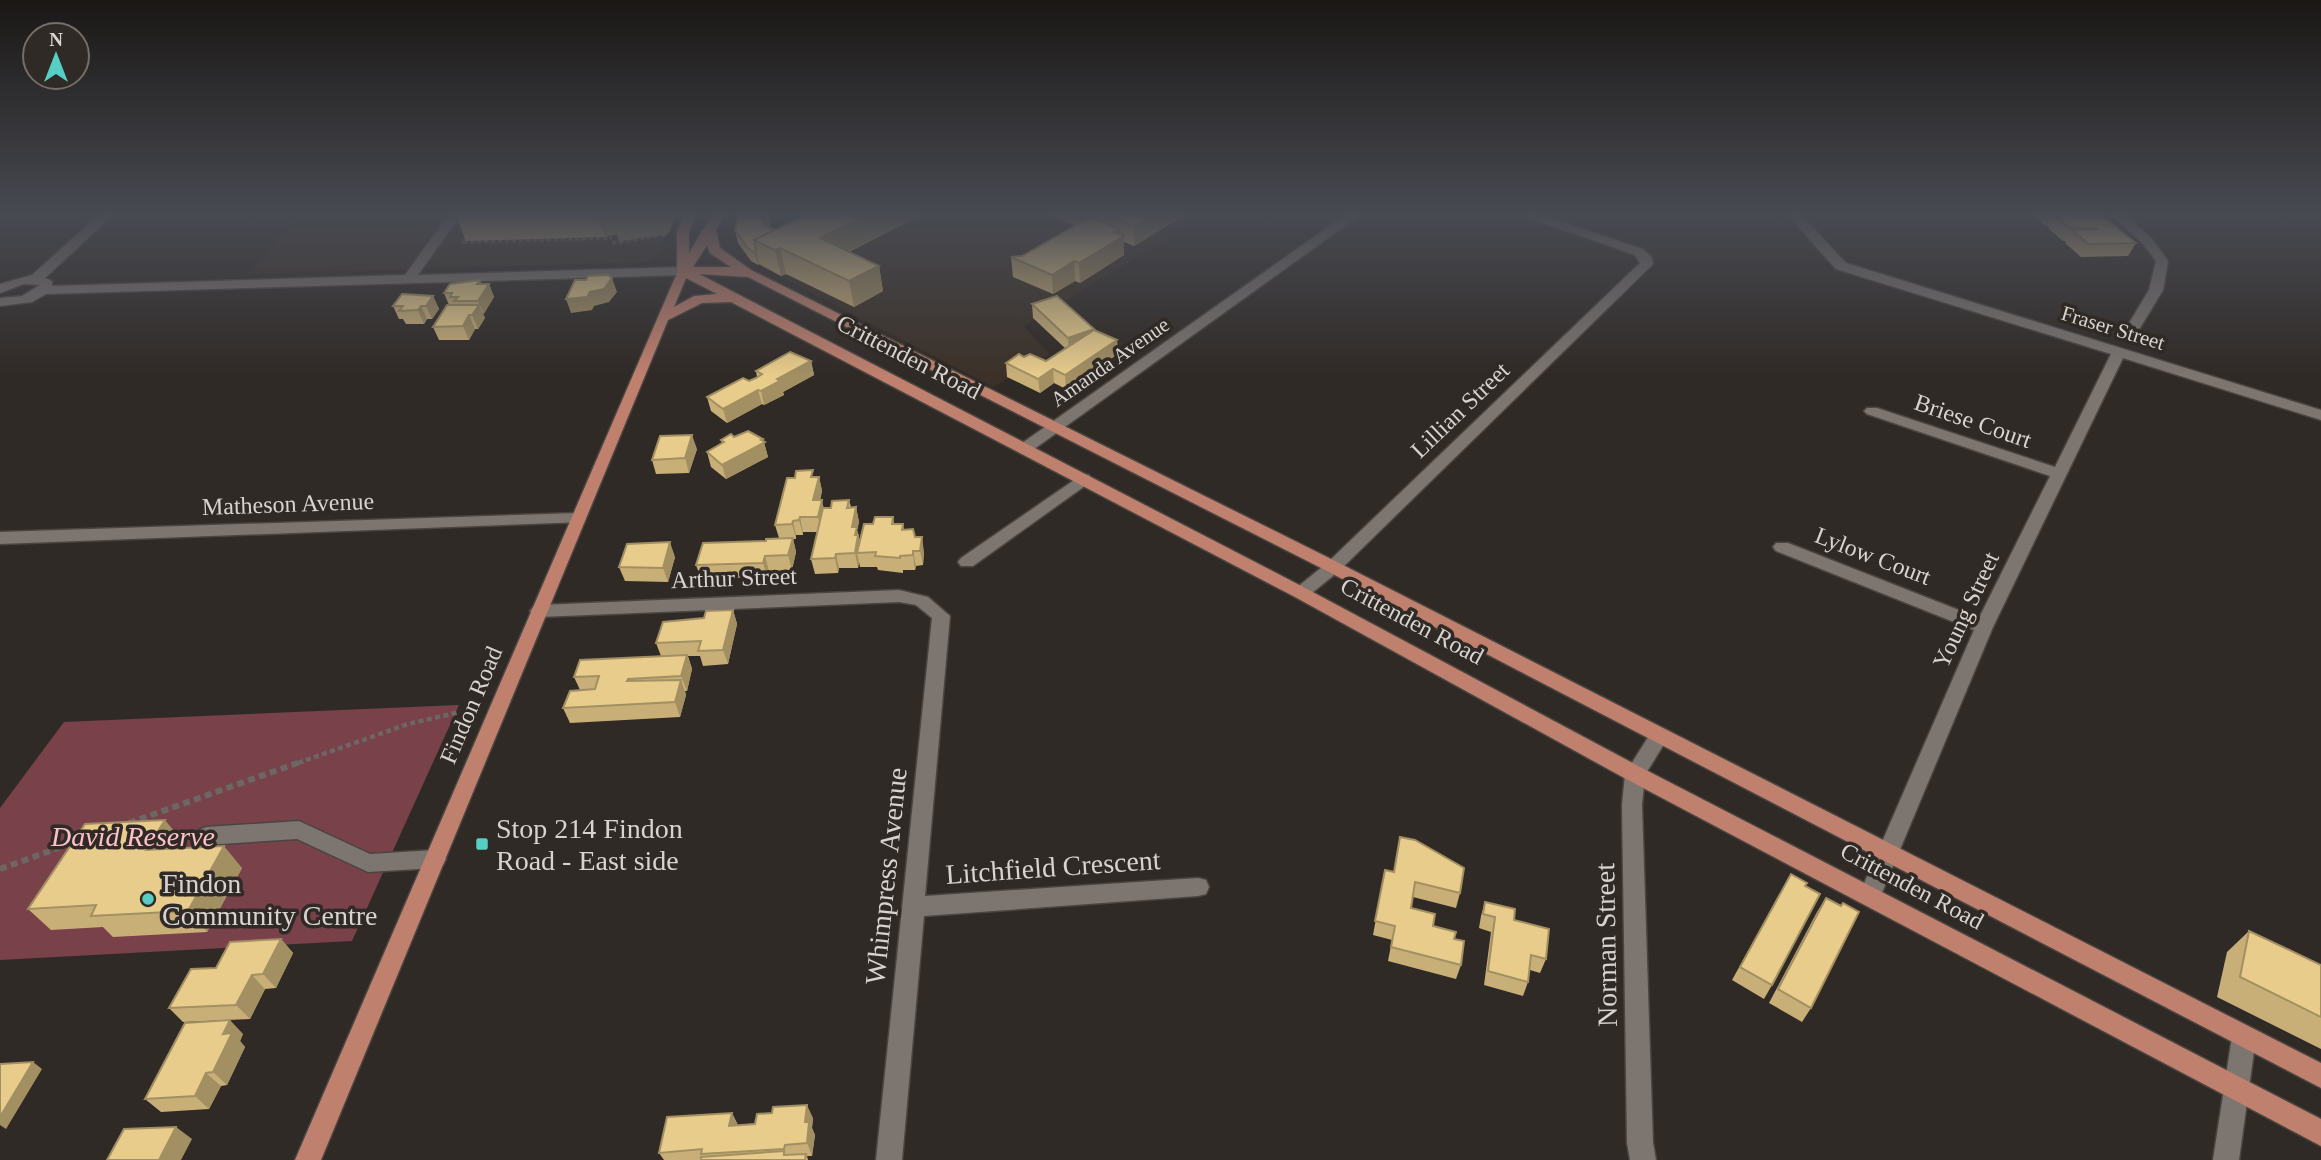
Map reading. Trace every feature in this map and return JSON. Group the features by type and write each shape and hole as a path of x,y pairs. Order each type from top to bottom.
{"main road":[{"name":"Findon Road","path":"308,1160 685,267"},
{"path":"740,267 751,274"},
{"name":"Crittenden Road","path":"682,271 721,270 751,274 1333,566 2321,1076"},
{"name":"Crittenden Road","path":"682,271 1301,593 1635,774 2321,1133"},
{"path":"664,317 699,299 734,299"}],"street":[{"path":"3,304 32,297 57,267"},
{"path":"408,280 417,267"},
{"name":"Amanda Avenue","path":"1024,449 1282,267"},
{"name":"Lillian Street","path":"1301,593 1333,566 1644,267"},
{"name":"Fraser Street","path":"1846,267 2321,415"},
{"path":"2135,325 2156,290 2161,267"},
{"path":"0,289 19,281 40,285 408,280 682,271"},
{"name":"Young Street","path":"1870,895 1984,626 2119,352"},
{"name":"Briese Court","path":"1872,411 2060,474"},
{"path":"967,562 1083,479"},
{"name":"Matheson Avenue","path":"0,538 578,518"},
{"name":"Lylow Court","path":"1782,547 1984,626"},
{"name":"Arthur Street","path":"539,611 899,596 917,597 929,603"},
{"name":"Whimpress Avenue","path":"889,1160 941,615 929,603"},
{"name":"Norman Street","path":"1643,1160 1640,1143 1632,805 1635,774 1660,736"},
{"path":"206,836 299,830 368,863 435,859"},
{"name":"Litchfield Crescent","path":"913,907 1198,887"},
{"path":"2226,1160 2244,1037"}],"path":[{"path":"118,827 408,724 460,712"},
{"path":"0,869 79,841"}],"shaded area":[{"path":"253,267 476,267 247,274"},
{"path":"762,267 1120,267 1024,326 1050,355 993,387"}],"green space":[{"name":"David Reserve","path":"459,705 352,941 0,960 0,808 64,722"}],"building":[{"path":"820,267 877,267 849,281"},
{"path":"1034,267 1064,267 1052,275"},
{"path":"608,275 612,278 604,289 590,292 587,297 566,299 575,280"},
{"path":"480,280 477,284 489,284 478,301 454,301 458,297 450,297 452,293 444,293 450,284"},
{"path":"402,294 433,296 426,306 421,306 418,310 399,311 403,306 393,306"},
{"path":"1057,296 1094,329 1068,338 1032,304"},
{"path":"447,305 479,305 463,326 433,327"},
{"path":"1094,330 1117,340 1065,375 1053,369 1038,379 1006,363 1019,354 1024,357 1030,354 1046,361"},
{"path":"790,352 811,361 777,379 780,381 723,409 707,397 743,378 749,381 756,378 762,374 756,371"},
{"path":"748,431 765,442 722,465 707,452 724,442 721,440 731,434 734,437"},
{"path":"692,435 685,458 652,460 660,436"},
{"path":"813,470 811,477 819,477 813,500 822,500 818,517 800,517 792,524 775,525 787,478 795,478 796,471"},
{"path":"849,500 847,508 856,507 852,527 857,527 855,535 858,535 855,553 836,554 835,558 811,559 823,508 831,508 832,501"},
{"path":"875,517 893,517 892,524 903,524 902,530 913,529 915,537 922,537 920,551 913,551 913,555 900,558 875,556 876,552 857,553 864,524 873,524"},
{"path":"793,538 788,555 765,556 763,563 696,565 703,543"},
{"path":"670,542 663,568 619,567 627,544"},
{"path":"733,610 723,650 698,651 701,641 656,643 663,622 704,618 706,611"},
{"path":"687,655 681,676 627,681 681,680 675,702 563,708 570,691 595,689 599,676 574,677 580,660"},
{"path":"165,820 146,850 224,846 188,911 91,916 96,905 28,909 85,824"},
{"path":"1400,837 1415,840 1464,868 1460,893 1415,882 1411,908 1435,914 1433,926 1456,932 1454,939 1464,941 1461,965 1391,947 1395,926 1375,921 1385,870 1394,872"},
{"path":"1791,874 1820,894 1772,985 1740,967"},
{"path":"1826,898 1859,912 1811,1008 1778,989"},
{"path":"1485,902 1515,909 1514,920 1549,929 1546,959 1531,955 1528,982 1488,971 1495,917 1483,914"},
{"path":"2249,931 2321,965 2321,1017 2240,977"},
{"path":"281,939 263,974 252,975 236,1005 169,1008 191,969 216,968 230,942"},
{"path":"230,1020 223,1034 232,1033 213,1072 206,1073 195,1096 145,1099 185,1023"},
{"path":"33,1062 0,1117 0,1064"},
{"path":"807,1105 807,1143 785,1145 784,1149 701,1154 702,1149 659,1153 667,1117 732,1113 729,1126 755,1124 757,1114 772,1113 773,1107"},
{"path":"176,1127 159,1160 107,1160 124,1129"},
{"path":"784,1151 784,1155 806,1154 805,1160 701,1160 701,1157"}],"place":[{"name":"Stop 214 Findon Road - East side","path":"482,844"},
{"name":"Findon Community Centre","path":"148,899"}]}
